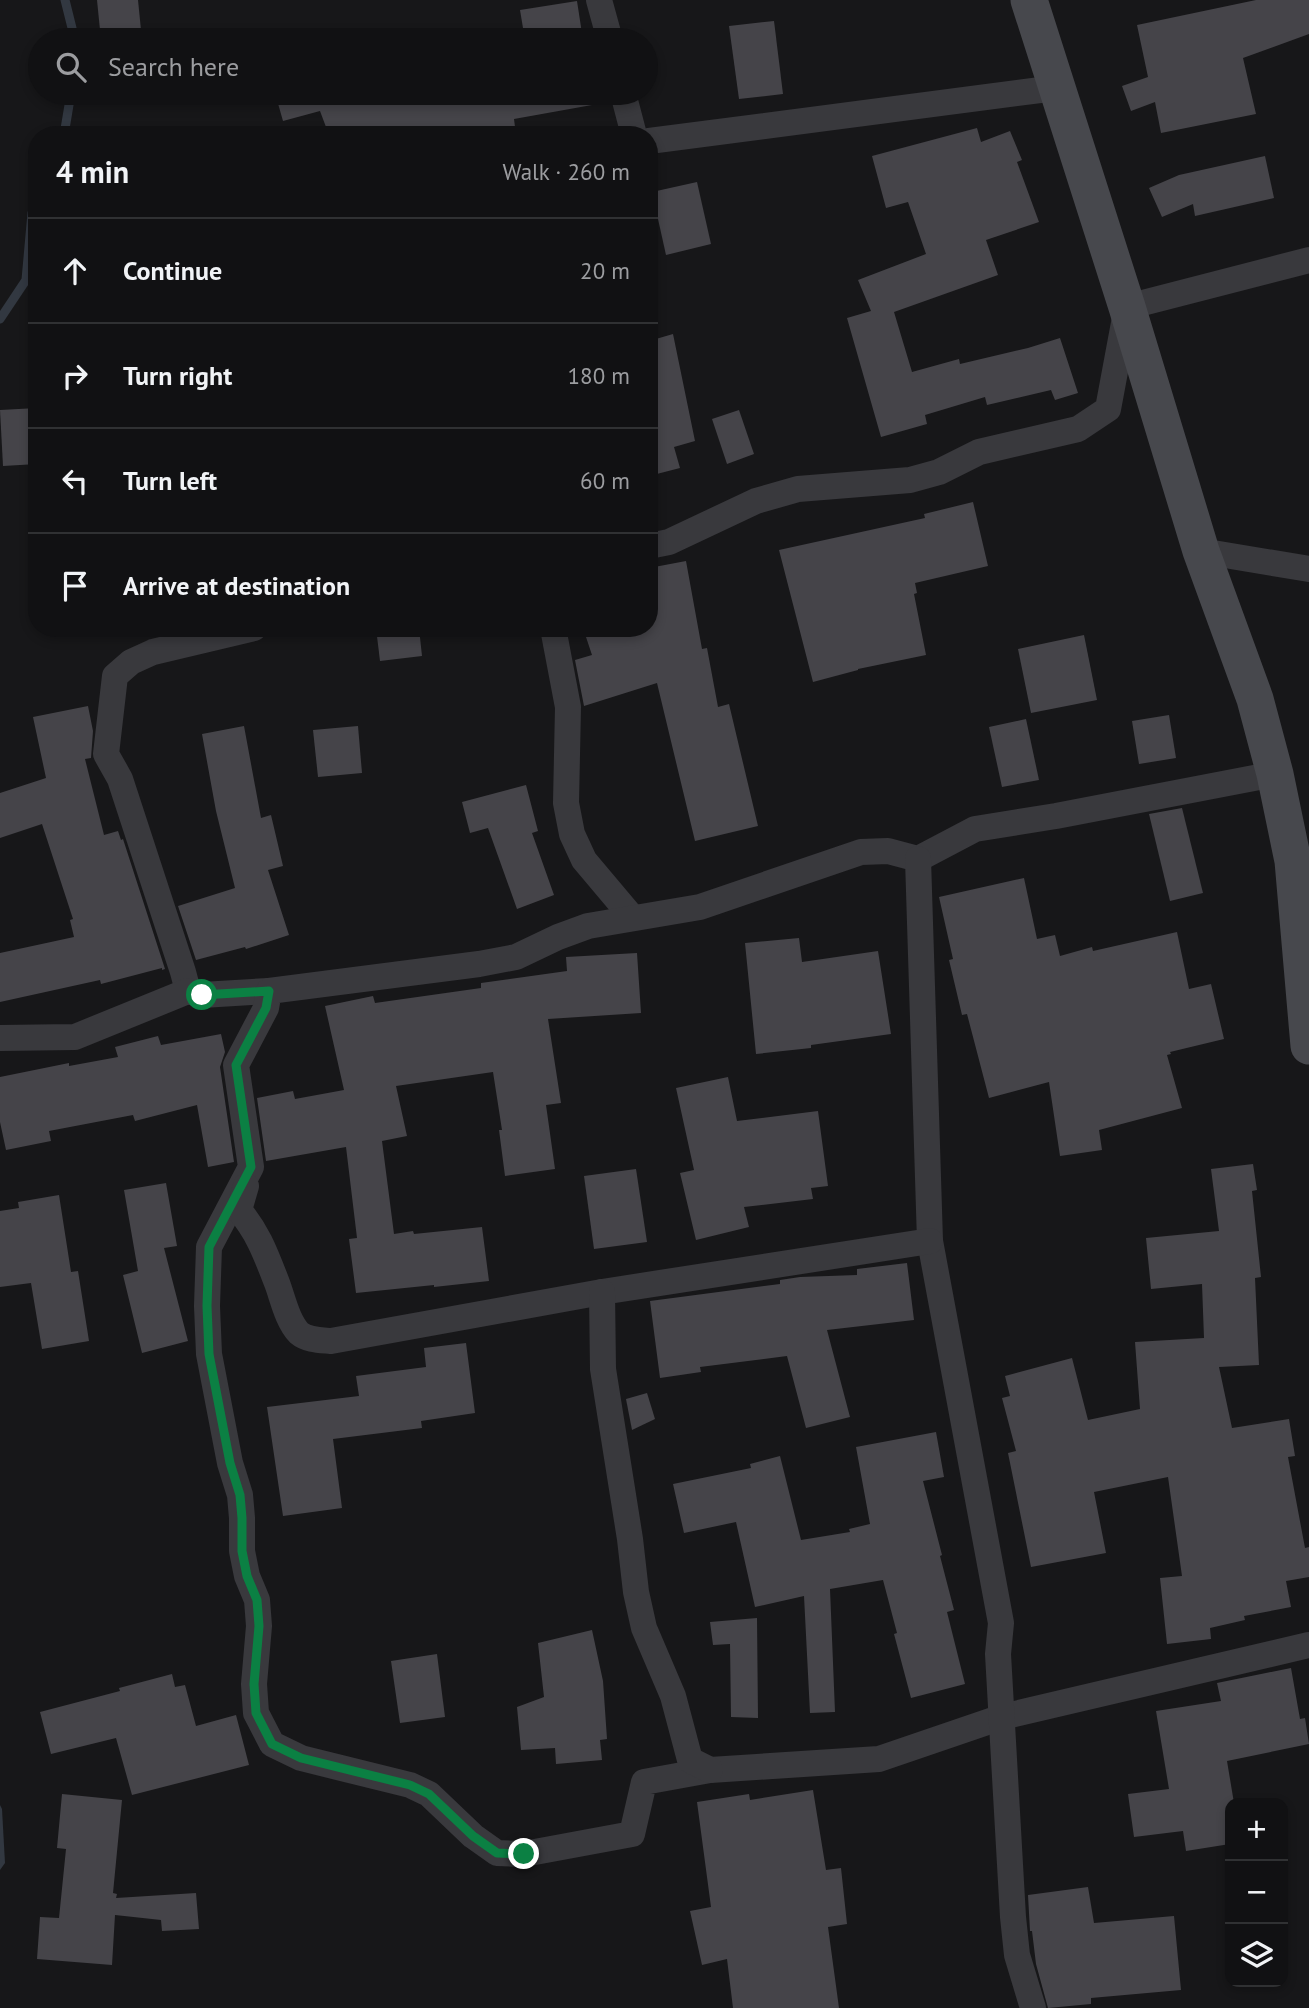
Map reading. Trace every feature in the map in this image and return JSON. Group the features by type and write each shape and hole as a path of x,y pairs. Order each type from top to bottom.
{"main road":[{"path":"1029,0 1201,551 1255,699 1275,774 1293,861 1309,1046"}],"street":[{"path":"599,0 607,28"},
{"path":"658,140 1056,88"},
{"path":"626,105 632,126"},
{"path":"658,544 669,542 756,501 798,489 910,480 939,472 979,452 1078,429 1108,409 1127,307 1309,260"},
{"path":"1201,551 1309,569"},
{"path":"188,991 120,779 106,754 115,676 131,662 153,652 216,637"},
{"path":"555,637 568,707 566,803 572,835 584,860 632,917"},
{"path":"0,1038 75,1037 188,991 202,995 269,991 516,957 588,926 700,907 861,852 888,851 918,859 975,829 1056,817 1275,774"},
{"path":"918,859 930,1241 1001,1623 998,1654 1015,1942 1033,2008"},
{"path":"269,991 266,1008 236,1065 251,1167 239,1210 254,1228 292,1323 302,1335 331,1341 603,1292 930,1241"},
{"path":"251,1167 209,1247 209,1354 230,1463 240,1495 242,1551 247,1576 257,1600 259,1626 254,1684 256,1713 272,1744 301,1758 420,1789 429,1794 473,1836 497,1853 524,1854 632,1834 644,1782 710,1770 880,1759 1002,1717 1309,1645"},
{"path":"603,1292 603,1369 636,1592 644,1628 673,1696 690,1760 710,1770"}],"shaded area":[{"path":"0,1805 5,1863 0,1870"}],"building":[{"path":"97,0 138,0 141,28 100,28"},
{"path":"1256,0 1309,0 1309,34 1243,58 1256,114 1161,133 1155,102 1131,111 1122,86 1148,77 1137,25"},
{"path":"577,1 581,28 523,28 520,10"},
{"path":"774,21 783,94 739,99 729,26"},
{"path":"278,105 592,105 514,119 515,126 326,126 320,111 283,121"},
{"path":"977,128 981,142 1010,131 1022,160 1017,162 1039,222 986,240 998,275 894,312 912,372 959,359 960,364 1060,338 1078,393 1055,400 1051,390 987,405 985,397 925,415 927,424 881,437 847,318 871,311 858,280 926,254 908,202 886,208 872,156"},
{"path":"1265,156 1274,198 1195,216 1193,204 1162,217 1149,188 1179,175"},
{"path":"697,182 711,244 666,255 658,219 658,191"},
{"path":"673,334 695,441 674,447 680,468 658,474 658,338"},
{"path":"28,408 28,465 3,466 0,410"},
{"path":"739,410 754,454 727,464 712,419"},
{"path":"973,502 988,566 915,583 917,593 914,594 926,655 858,669 813,682 779,550 925,518 924,514"},
{"path":"686,561 702,649 707,648 718,707 729,704 758,826 695,841 657,683 584,706 575,660 592,655 586,637 658,637 658,566"},
{"path":"1084,635 1097,700 1031,713 1018,649"},
{"path":"377,637 420,637 422,656 380,661"},
{"path":"88,706 93,731 91,758 85,759 104,835 118,831 121,840 123,839 165,969 101,984 100,980 0,1002 0,953 74,937 70,920 73,919 42,824 0,838 0,793 46,778 33,717"},
{"path":"1169,715 1176,758 1139,764 1132,721"},
{"path":"1026,719 1039,780 1002,787 989,727"},
{"path":"244,726 261,818 271,815 283,866 268,870 289,935 246,949 245,947 196,960 178,906 235,888 216,811 202,734"},
{"path":"358,726 362,773 318,777 313,730"},
{"path":"526,785 538,831 532,833 554,895 517,909 488,828 470,833 462,802"},
{"path":"1182,808 1203,893 1170,901 1149,814"},
{"path":"1024,878 1037,939 1055,935 1060,956 1092,947 1093,951 1177,932 1189,989 1211,984 1224,1039 1167,1055 1182,1108 1099,1130 1102,1150 1060,1156 1049,1082 989,1098 967,1014 962,1015 949,960 953,959 939,897"},
{"path":"799,938 802,962 878,951 891,1034 811,1045 811,1048 756,1054 745,943"},
{"path":"637,953 641,1013 548,1019 561,1103 546,1105 555,1169 505,1176 499,1130 502,1130 493,1072 396,1086 407,1136 382,1141 394,1234 482,1227 489,1281 356,1293 349,1239 357,1238 346,1147 266,1161 257,1098 293,1091 295,1099 344,1090 325,1006 373,996 375,1003 481,988 481,983 567,971 566,957"},
{"path":"221,1034 225,1052 220,1067 234,1162 208,1167 197,1105 135,1121 133,1115 49,1131 51,1141 6,1150 0,1122 0,1077 69,1063 69,1066 118,1057 115,1047 158,1036 161,1045"},
{"path":"728,1077 737,1121 818,1111 828,1186 811,1188 813,1199 744,1207 749,1227 696,1240 680,1173 694,1170 676,1088"},
{"path":"1253,1164 1257,1190 1252,1191 1261,1277 1255,1278 1259,1365 1219,1367 1232,1428 1289,1419 1295,1456 1288,1457 1305,1548 1309,1547 1309,1577 1286,1581 1291,1607 1244,1616 1245,1620 1210,1628 1211,1639 1167,1644 1160,1578 1182,1576 1168,1477 1094,1492 1106,1553 1031,1567 1008,1453 1016,1451 1002,1398 1010,1396 1005,1376 1072,1358 1088,1420 1140,1409 1135,1342 1204,1338 1202,1284 1151,1289 1146,1238 1219,1231 1211,1169"},
{"path":"636,1169 647,1242 594,1249 584,1176"},
{"path":"166,1183 177,1246 164,1248 188,1341 142,1353 123,1275 138,1271 124,1190"},
{"path":"59,1195 71,1272 78,1271 89,1341 42,1349 31,1283 0,1287 0,1211 19,1208 18,1202"},
{"path":"907,1263 914,1320 827,1330 850,1417 806,1428 787,1356 700,1367 701,1372 660,1378 650,1301 780,1284 780,1280 800,1277 857,1275 857,1269"},
{"path":"466,1343 475,1413 421,1421 422,1428 333,1439 342,1508 283,1516 267,1407 359,1396 356,1376 426,1367 424,1348"},
{"path":"647,1393 655,1419 632,1430 626,1399"},
{"path":"936,1432 944,1477 923,1481 954,1610 947,1612 965,1684 911,1698 883,1580 830,1589 835,1712 810,1713 804,1596 755,1607 736,1522 684,1533 673,1484 751,1468 750,1464 780,1456 801,1540 850,1532 849,1529 870,1524 856,1447"},
{"path":"757,1618 758,1718 731,1717 730,1644 713,1645 710,1622"},
{"path":"592,1630 603,1681 607,1739 600,1740 602,1760 556,1764 555,1748 521,1750 517,1707 544,1697 538,1643"},
{"path":"437,1654 445,1717 400,1723 391,1661"},
{"path":"1291,1668 1300,1719 1305,1718 1309,1744 1227,1761 1233,1798 1225,1798 1225,1845 1186,1851 1183,1831 1134,1837 1128,1794 1169,1789 1156,1711 1221,1701 1217,1683"},
{"path":"172,1674 175,1687 185,1685 196,1726 236,1715 249,1765 132,1795 116,1738 51,1754 40,1712"},
{"path":"813,1790 826,1870 841,1868 847,1924 828,1927 839,2008 733,2008 727,1959 702,1965 690,1911 711,1907 697,1802 749,1794 750,1800"},
{"path":"62,1794 122,1800 113,1893 117,1894 116,1898 196,1893 199,1929 162,1931 161,1920 115,1915 112,1965 37,1959 40,1917 59,1918 66,1849 57,1848"},
{"path":"1088,1887 1094,1923 1174,1916 1181,1990 1091,1998 1091,2004 1048,2008 1030,1931 1028,1895"}],"waterway":[{"path":"65,0 72,28"},
{"path":"66,126 69,105"},
{"path":"0,319 26,280 28,258"}],"route":[{"path":"202,995 269,991 266,1008 236,1065 251,1167 209,1247 207,1306 209,1354 230,1463 240,1495 242,1551 247,1576 257,1600 259,1626 254,1684 256,1713 272,1744 301,1758 410,1785 429,1794 473,1836 497,1853 524,1854"}]}
